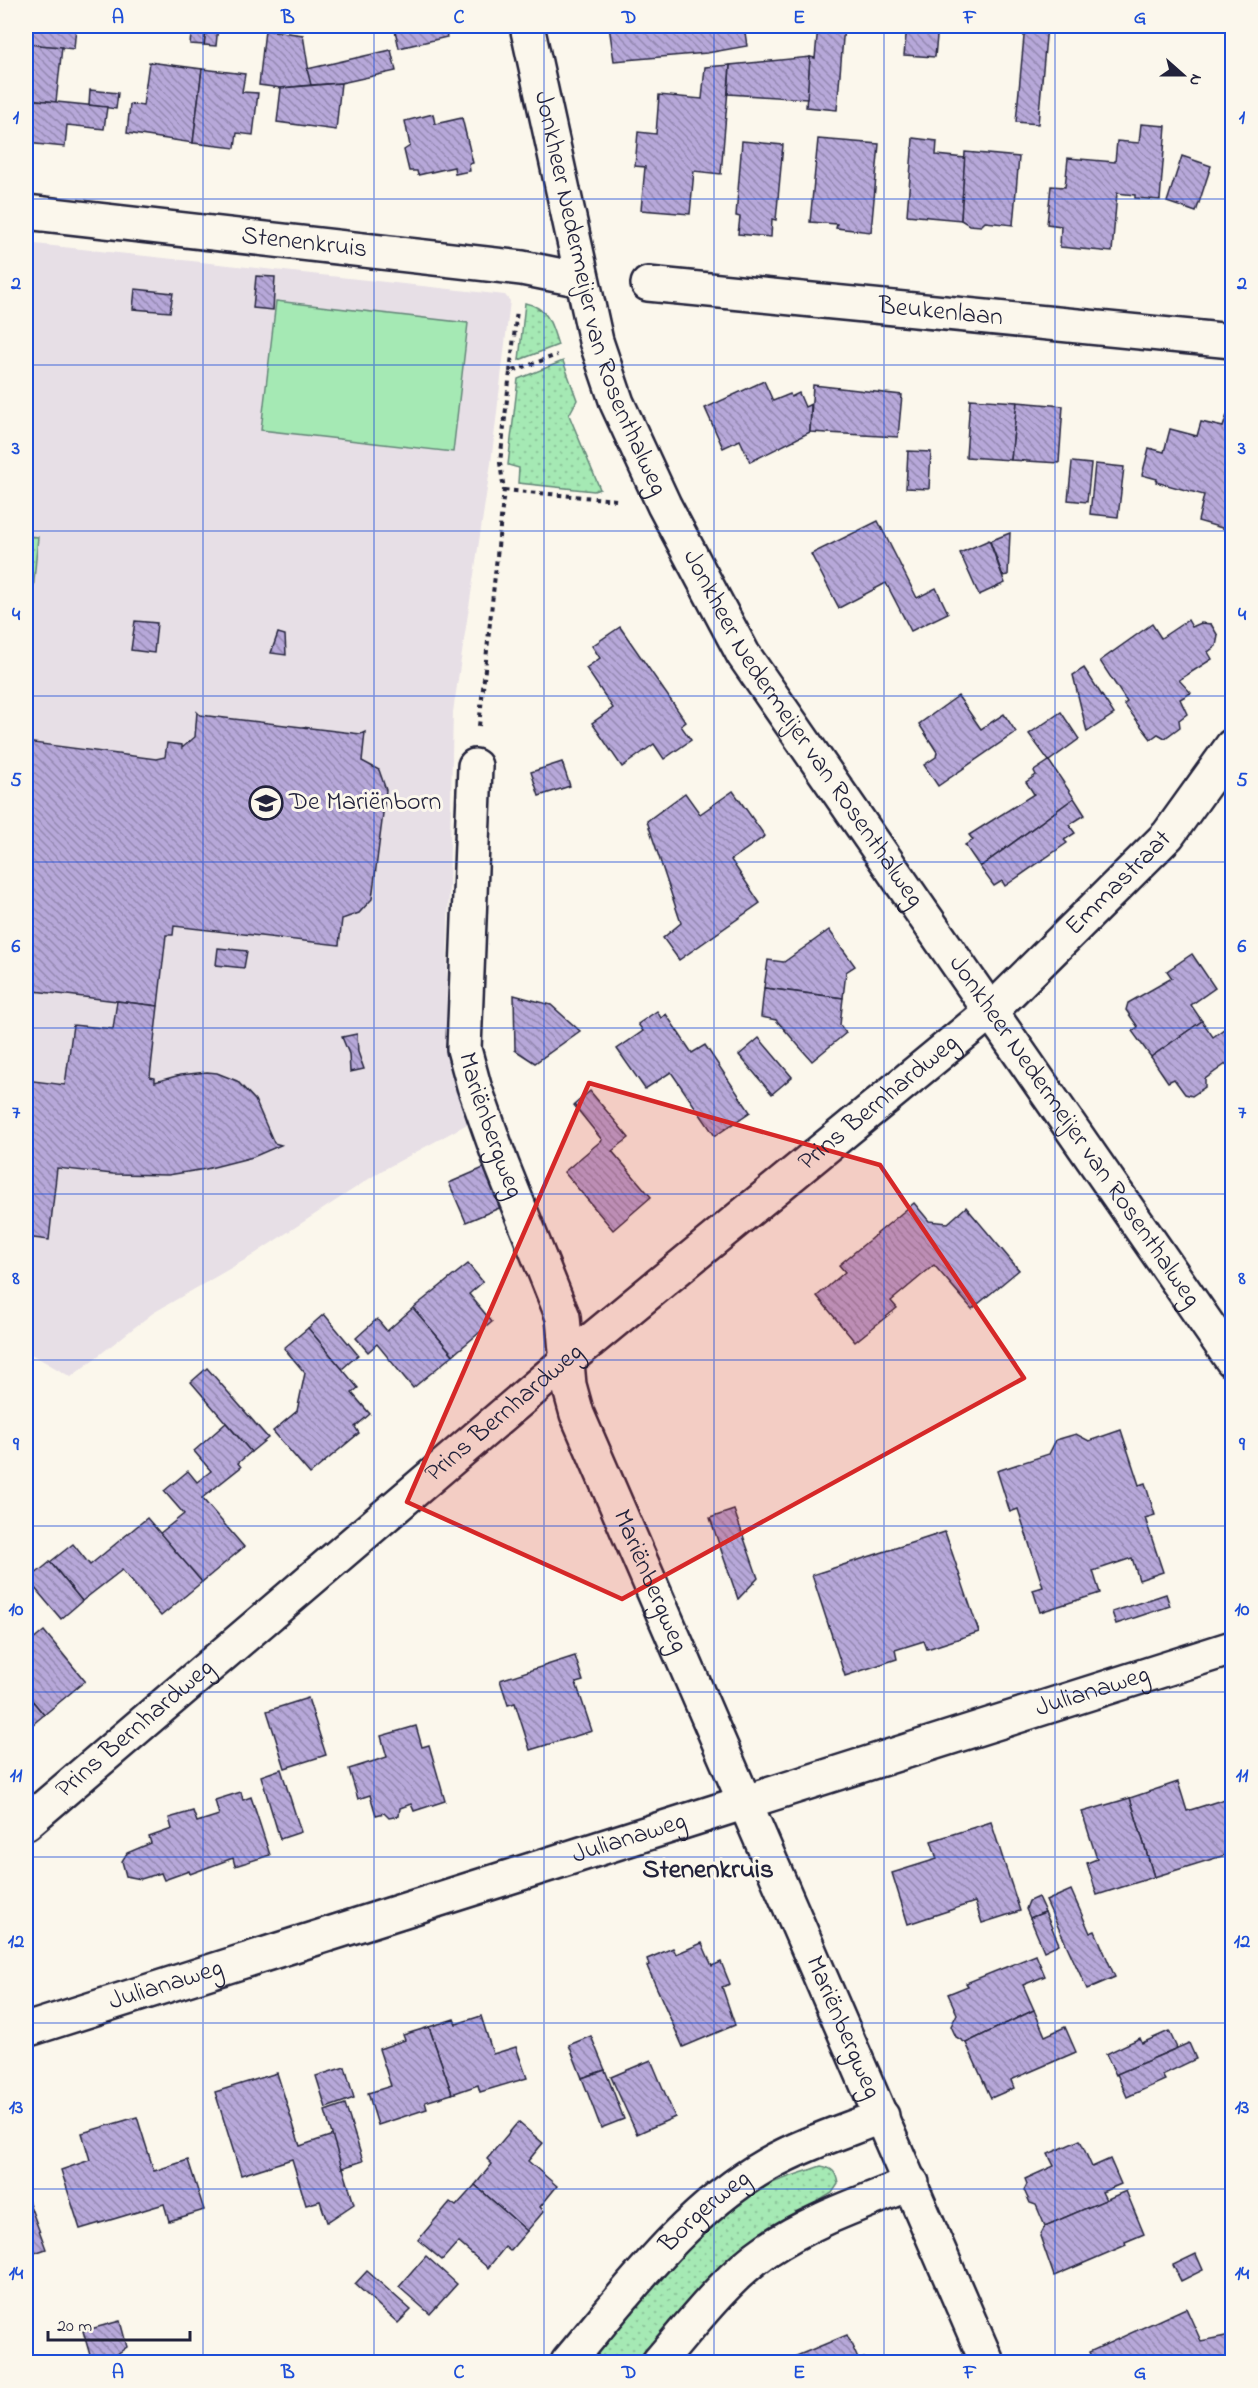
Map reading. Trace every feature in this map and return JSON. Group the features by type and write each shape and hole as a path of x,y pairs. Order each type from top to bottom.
{"street":[{"name":"Jonkheer Nedermeijer van Rosenthalweg","path":"527,26 596,341 617,403 664,505 743,654 1233,1360"},
{"name":"Stenenkruis","path":"26,212 522,268 582,280"},
{"name":"Beukenlaan","path":"648,284 1233,340"},
{"name":"Emmastraat","path":"991,1011 1168,835 1233,746"},
{"name":"Mariënbergweg","path":"475,766 464,1049 474,1086 502,1165 563,1317 569,1385 577,1414 912,2183 987,2362"},
{"name":"Prins Bernhardweg","path":"26,1823 566,1361 991,1011"},
{"name":"Julianaweg","path":"26,2030 1233,1648"},
{"name":"Borgerweg","path":"568,2362 661,2252 722,2195 770,2163 882,2116"},
{"path":"659,2362 713,2300 766,2251 820,2220 912,2183"}],"path":[{"path":"475,766 504,490 500,463 522,268"},
{"path":"510,372 596,341"},
{"path":"504,490 664,505"}],"highlighted area":[{"path":"589,1083 880,1165 1024,1378 622,1599 407,1502"}],"shaded area":[{"path":"26,243 505,295 510,301 491,463 453,712 446,1025 448,1054 471,1122 381,1171 250,1257 153,1313 71,1377 26,1351"}],"green space":[{"path":"276,301 468,323 453,452 261,430"},
{"path":"525,303 533,305 548,318 558,345 519,360"},
{"path":"563,361 577,400 569,415 600,489 594,491 518,483 519,468 508,465 518,379"},
{"path":"26,536 38,537 28,645 26,644"},
{"path":"821,2166 831,2169 836,2176 838,2184 832,2193 779,2225 719,2272 642,2362 590,2362 669,2267 713,2222 761,2188"}],"building":[{"path":"26,26 76,26 74,49 26,44"},
{"path":"192,26 207,26 204,45 190,44"},
{"path":"207,26 218,26 216,46 204,45"},
{"path":"394,26 445,26 447,37 399,48"},
{"path":"609,26 744,26 747,46 707,53 614,61"},
{"path":"818,26 844,26 837,110 806,107 810,57 815,58"},
{"path":"907,26 938,26 935,57 904,55"},
{"path":"1025,26 1047,26 1038,124 1016,122"},
{"path":"265,30 303,35 311,85 281,88 259,85"},
{"path":"26,44 62,47 56,102 26,99"},
{"path":"391,50 396,71 341,83 311,85 307,69"},
{"path":"810,57 807,99 728,94 730,65"},
{"path":"149,62 202,69 193,143 127,133 130,104 143,106"},
{"path":"730,65 721,174 694,171 690,214 641,210 645,167 635,166 638,132 656,134 659,95 702,99 705,67"},
{"path":"202,69 245,74 242,92 258,93 253,135 237,133 235,148 193,143"},
{"path":"341,83 336,130 277,122 281,88"},
{"path":"90,90 118,93 116,109 89,105"},
{"path":"26,99 107,107 104,129 67,125 65,147 26,143"},
{"path":"433,114 435,124 462,118 473,163 469,164 470,171 455,174 454,167 418,175 417,171 409,171 404,150 410,146 405,121"},
{"path":"1141,124 1166,126 1160,200 1135,198 1135,195 1117,193 1112,252 1060,247 1061,226 1047,224 1051,186 1065,187 1068,158 1115,162 1117,141 1139,143"},
{"path":"913,138 937,141 936,155 965,158 961,220 907,215"},
{"path":"818,139 879,144 871,232 836,228 837,224 810,222"},
{"path":"742,141 783,145 776,220 772,219 771,237 738,234 740,217 736,216"},
{"path":"965,152 1019,157 1013,225 985,222 981,226 969,225 961,220"},
{"path":"1182,156 1211,166 1196,212 1167,202"},
{"path":"256,276 275,277 273,310 253,308"},
{"path":"135,289 173,293 170,312 133,309"},
{"path":"764,381 773,401 799,393 805,407 811,404 810,432 750,462 740,440 723,448 705,408"},
{"path":"813,385 902,395 898,437 810,432"},
{"path":"970,399 1017,402 1011,460 966,457"},
{"path":"1017,402 1063,406 1059,463 1011,460"},
{"path":"1227,415 1232,416 1232,531 1198,521 1204,495 1156,482 1157,479 1142,475 1149,448 1164,452 1170,429 1197,436 1201,422 1223,427"},
{"path":"908,451 931,452 929,489 906,488"},
{"path":"1072,462 1091,464 1087,502 1068,500"},
{"path":"1095,464 1124,467 1118,517 1090,514"},
{"path":"878,521 917,598 936,588 948,613 911,631 886,583 839,608 811,554"},
{"path":"1010,533 1008,575 1003,576 990,541"},
{"path":"989,540 1005,583 979,595 960,553"},
{"path":"1188,620 1192,627 1201,623 1211,624 1218,636 1216,646 1208,652 1212,659 1179,680 1191,693 1180,699 1187,714 1179,720 1180,727 1165,738 1158,734 1151,739 1124,704 1127,702 1100,661 1152,624 1161,638"},
{"path":"135,621 157,623 154,653 131,650"},
{"path":"620,627 686,722 681,726 691,740 664,759 654,744 622,767 592,723 613,708 586,668 600,658 592,646"},
{"path":"278,633 285,635 286,655 271,653"},
{"path":"1084,668 1114,714 1087,732 1073,675"},
{"path":"958,696 981,729 1004,714 1016,732 938,786 924,765 936,757 937,752 919,724"},
{"path":"197,712 200,715 361,734 365,732 362,761 379,770 386,790 372,899 359,913 342,919 339,945 174,926 173,935 166,935 158,1006 26,990 26,742 156,759 165,757 167,743 182,745 182,748 195,737"},
{"path":"1061,712 1079,739 1049,761 1029,734"},
{"path":"1049,761 1074,798 980,867 965,845 973,840 969,835 1034,794 1026,782 1036,775 1034,771"},
{"path":"562,762 570,786 539,796 531,772"},
{"path":"733,791 765,836 731,860 760,903 679,960 663,938 681,923 647,821 685,793 700,814"},
{"path":"1074,798 1085,815 1069,825 1075,833 1064,840 1067,843 1005,886 1002,881 994,886 980,867"},
{"path":"829,930 855,966 846,972 843,998 764,988 768,960 784,962"},
{"path":"218,948 247,951 244,968 216,965"},
{"path":"1192,954 1215,988 1191,1005 1202,1021 1151,1057 1132,1031 1138,1027 1126,1010 1128,1003 1172,978 1167,971"},
{"path":"764,988 843,998 840,1025 846,1033 812,1061 776,1020 761,1017"},
{"path":"514,995 551,1005 580,1031 535,1063 515,1050"},
{"path":"117,1001 158,1006 150,1077 155,1078 155,1082 180,1075 207,1072 217,1073 237,1081 255,1100 274,1143 281,1145 253,1157 206,1169 168,1175 113,1174 57,1168 49,1240 26,1237 26,1080 65,1085 73,1025 113,1029"},
{"path":"657,1011 661,1018 666,1014 692,1053 705,1045 750,1112 715,1136 671,1072 645,1089 617,1049 643,1031 638,1024"},
{"path":"1202,1021 1213,1037 1232,1023 1232,1065 1230,1061 1205,1079 1205,1087 1192,1096 1185,1094 1174,1079 1168,1082 1151,1057"},
{"path":"357,1034 358,1052 364,1069 350,1072 349,1054 342,1037"},
{"path":"759,1038 792,1077 772,1094 739,1055"},
{"path":"590,1091 629,1138 612,1151 651,1197 613,1230 564,1172 602,1140 574,1105"},
{"path":"488,1166 504,1206 466,1222 449,1183"},
{"path":"914,1203 929,1221 948,1223 966,1207 1019,1270 972,1309 934,1265 891,1301 897,1308 855,1342 817,1296 845,1272 839,1265"},
{"path":"468,1264 483,1282 469,1294 492,1322 453,1355 413,1308"},
{"path":"413,1308 453,1355 413,1388 377,1344 368,1352 356,1338 377,1319 387,1331"},
{"path":"324,1314 358,1355 342,1369 308,1328"},
{"path":"308,1328 358,1388 352,1393 370,1414 355,1427 359,1433 310,1474 273,1431 297,1411 305,1373 284,1348"},
{"path":"207,1368 268,1438 251,1452 191,1382"},
{"path":"226,1423 251,1452 238,1463 241,1467 202,1498 244,1547 202,1582 159,1534 184,1514 164,1491 188,1471 197,1482 211,1471 194,1451"},
{"path":"1121,1430 1139,1485 1145,1483 1155,1515 1145,1518 1163,1572 1139,1580 1132,1558 1093,1571 1100,1593 1040,1612 1033,1590 1043,1587 1018,1509 1010,1512 997,1471 1049,1454 1056,1440 1076,1434 1089,1441"},
{"path":"734,1510 758,1578 738,1599 710,1518"},
{"path":"147,1518 202,1582 161,1616 122,1570 82,1601 50,1562 73,1544 90,1565"},
{"path":"945,1532 979,1632 927,1649 924,1641 895,1650 897,1659 845,1676 812,1575"},
{"path":"50,1562 82,1601 61,1619 28,1580"},
{"path":"1166,1594 1170,1606 1116,1624 1112,1612"},
{"path":"44,1631 85,1681 44,1715 26,1693 26,1646"},
{"path":"575,1656 583,1681 576,1683 592,1731 530,1750 515,1703 508,1705 500,1680"},
{"path":"26,1693 44,1715 26,1730"},
{"path":"308,1698 326,1755 285,1768 267,1711"},
{"path":"416,1726 422,1747 429,1745 445,1801 414,1811 411,1804 400,1808 399,1816 389,1818 384,1813 376,1815 370,1795 358,1799 349,1769 387,1757 381,1736"},
{"path":"281,1769 301,1832 280,1839 261,1776"},
{"path":"1178,1782 1187,1811 1228,1798 1232,1811 1232,1853 1154,1877 1130,1798"},
{"path":"241,1792 243,1800 251,1797 270,1855 235,1866 233,1858 190,1874 189,1871 164,1880 161,1873 141,1879 126,1876 122,1861 127,1853 151,1843 149,1837 172,1829 169,1818 193,1811 197,1822 219,1815 215,1800"},
{"path":"1130,1798 1154,1877 1097,1895 1087,1863 1097,1859 1082,1812"},
{"path":"991,1822 1020,1911 982,1923 975,1902 908,1924 892,1873 937,1859 931,1841"},
{"path":"1071,1890 1090,1933 1095,1931 1115,1977 1087,1989 1046,1901"},
{"path":"1038,1897 1045,1912 1030,1918 1026,1909 1029,1901"},
{"path":"1045,1912 1059,1944 1044,1951 1030,1918"},
{"path":"702,1943 712,1966 721,1962 730,1984 722,1987 735,2025 683,2047 647,1966 649,1965 647,1959 673,1948 676,1954"},
{"path":"1036,1955 1045,1976 1023,1985 1034,2010 966,2043 956,2037 951,2026 957,2014 948,1994 968,1986 966,1983"},
{"path":"1034,2010 1045,2036 1065,2027 1076,2052 1011,2080 1014,2088 991,2098 966,2043"},
{"path":"481,2016 493,2054 516,2047 527,2078 480,2092 478,2085 452,2094 429,2027 454,2019 456,2024"},
{"path":"429,2027 452,2094 425,2102 427,2109 378,2125 368,2093 391,2086 379,2049 405,2040 403,2035"},
{"path":"1169,2031 1177,2048 1116,2075 1106,2054 1140,2038 1142,2043"},
{"path":"591,2036 605,2070 582,2078 569,2045"},
{"path":"1189,2043 1196,2059 1162,2075 1165,2080 1127,2097 1117,2074"},
{"path":"651,2060 675,2117 637,2134 611,2077"},
{"path":"345,2067 354,2098 326,2108 316,2076"},
{"path":"605,2070 624,2119 601,2128 582,2078"},
{"path":"277,2073 300,2146 333,2135 354,2204 327,2222 320,2201 306,2205 292,2159 241,2175 215,2092"},
{"path":"345,2104 363,2161 342,2168 325,2111"},
{"path":"137,2117 154,2171 188,2160 204,2210 169,2221 164,2204 80,2229 61,2170 90,2160 82,2133"},
{"path":"518,2122 543,2143 528,2161 557,2186 540,2207 544,2211 527,2231 475,2185 492,2164 487,2159"},
{"path":"1080,2140 1092,2167 1110,2159 1121,2184 1102,2192 1106,2200 1045,2226 1036,2205 1030,2203 1024,2190 1027,2184 1025,2179 1054,2166 1048,2154"},
{"path":"475,2185 527,2231 510,2251 505,2247 488,2268 458,2242 442,2260 418,2240 450,2202 456,2206"},
{"path":"1126,2191 1144,2234 1125,2242 1126,2245 1054,2276 1040,2236 1045,2226"},
{"path":"28,2200 46,2249 26,2256 26,2201"},
{"path":"1196,2254 1203,2270 1181,2281 1173,2265"},
{"path":"426,2256 457,2284 430,2314 399,2287"},
{"path":"367,2271 411,2310 398,2323 355,2284"},
{"path":"1186,2308 1201,2341 1231,2335 1232,2362 1094,2362 1089,2352"},
{"path":"120,2321 127,2347 106,2362 92,2362 83,2331"},
{"path":"847,2335 859,2361 864,2358 866,2362 782,2362"}],"place":[{"name":"De Mariënborn","path":"266,803"}],"district":[{"name":"Stenenkruis","path":"708,1870"}]}
